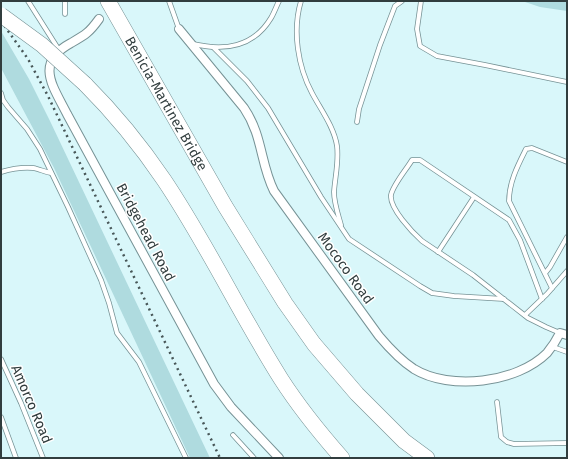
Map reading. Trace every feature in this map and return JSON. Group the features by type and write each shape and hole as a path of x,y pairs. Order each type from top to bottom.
{"highway":[{"name":"Benicia-Martinez Bridge","path":"108,1 258,261 288,308 318,348 357,394 404,441 428,458"},
{"path":"1,14 42,45 85,84 125,127 158,171 182,209 282,380 310,420 342,458"}],"street":[{"name":"Bridgehead Road","path":"99,19 87,34 59,50 52,59 48,69 50,79 214,384 231,406 279,458"},
{"name":"Mococo Road","path":"179,28 251,118 260,140 270,181 274,191 379,336 395,355 415,370 428,376 459,382 476,382 497,379 516,372 538,360 553,347 564,334"}],"lane":[{"path":"28,1 59,50"},
{"path":"64,1 65,14"},
{"path":"169,1 179,28"},
{"path":"191,44 214,48 228,47 249,41 258,35 272,18 278,1"},
{"path":"301,1 297,23 300,59 306,81 327,120 337,146 338,160 334,192 335,204 342,229"},
{"path":"357,122 359,109 380,45 395,6 402,1"},
{"path":"421,1 417,29 420,46 437,56 567,82"},
{"path":"214,48 246,81 268,108 321,196 349,239 420,286 432,292 504,300"},
{"path":"1,92 3,100 33,138 51,173 101,280 117,333 139,362 186,458"},
{"path":"1,101 8,107"},
{"path":"552,288 546,272 509,200 509,189 526,149 532,148 567,162"},
{"path":"542,298 520,240 509,220 420,160 412,160 394,188 391,195 391,202 415,235 473,275 525,315 546,328 564,334"},
{"path":"1,172 12,169 34,168 51,173"},
{"path":"438,252 474,197"},
{"path":"546,272 567,237"},
{"path":"525,315 567,271"},
{"path":"553,347 567,352"},
{"name":"Amorco Road","path":"1,360 21,403 43,458"},
{"path":"497,402 501,436 508,442 514,444 567,443"},
{"path":"1,417 16,458"},
{"path":"233,435 254,458"}],"shaded area":[{"path":"522,1 567,1 567,11 540,7"},
{"path":"1,31 29,79 50,121 210,458 190,458 54,168 1,68"}],"railway":[{"path":"1,21 28,59 48,96 220,458"}]}
